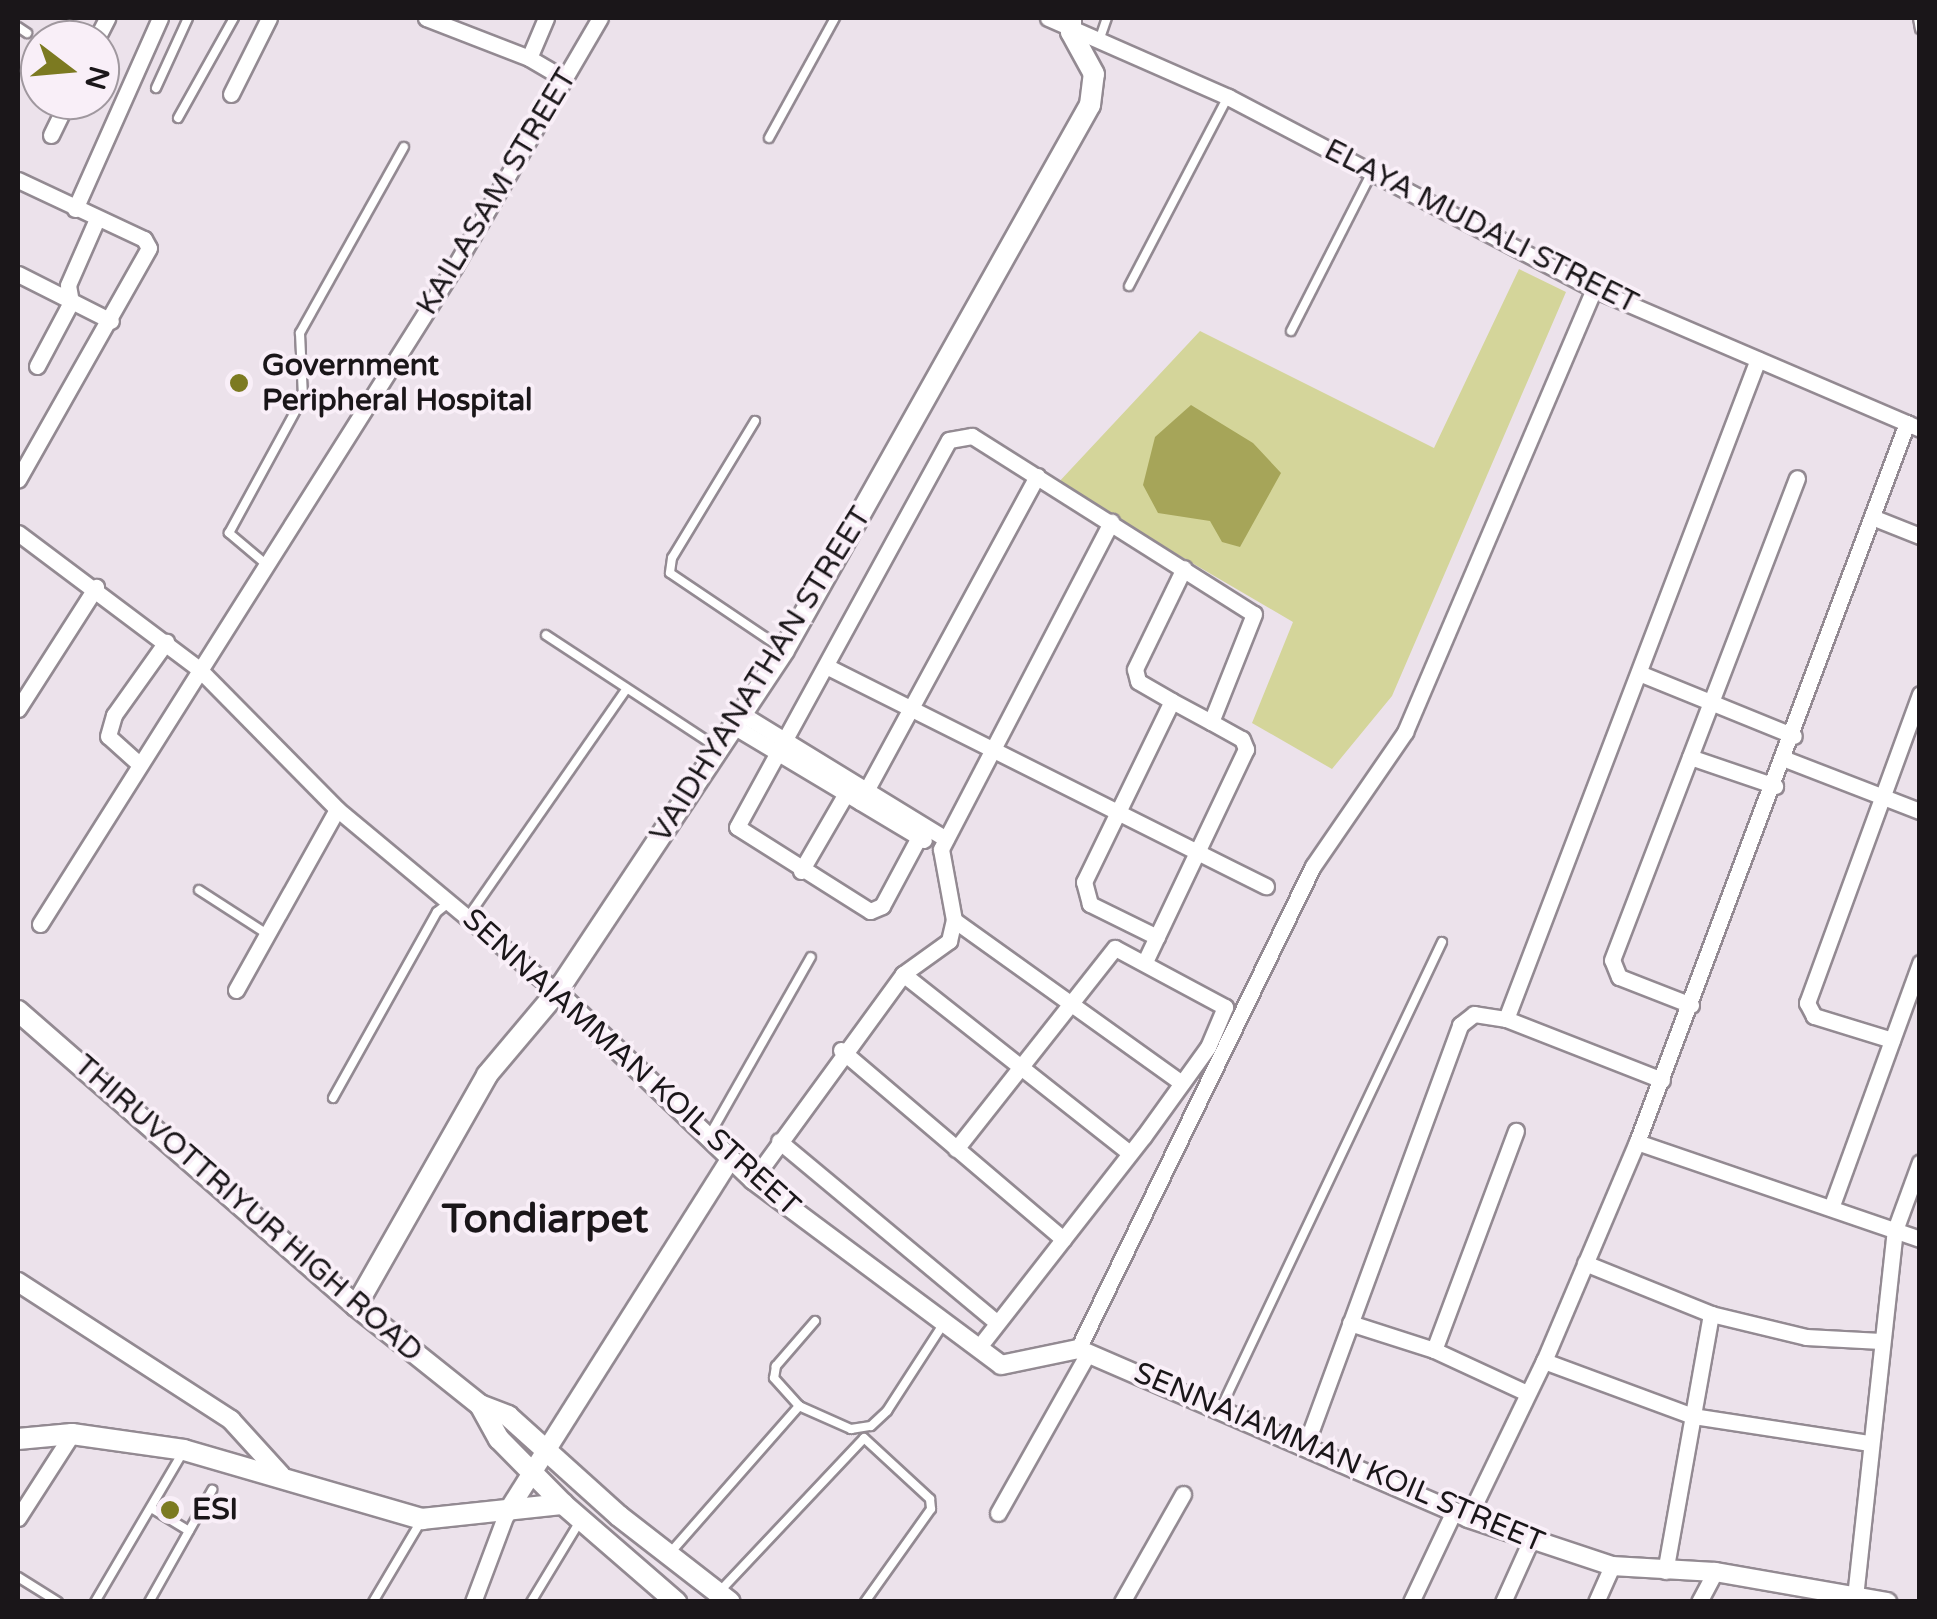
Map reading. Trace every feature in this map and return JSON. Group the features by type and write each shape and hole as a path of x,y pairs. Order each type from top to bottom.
{"main road":[{"name":"VAIDHYANATHAN STREET","path":"356,1306 488,1074 557,992 784,650 1090,105 1094,74 1072,22"},
{"name":"THIRUVOTTRIYUR HIGH ROAD","path":"18,1010 356,1306 480,1405 508,1416 668,1555 724,1597"},
{"name":"THIRUVOTTRIYUR HIGH ROAD","path":"480,1405 499,1440 580,1521 676,1602"},
{"path":"18,1440 72,1434 184,1450 422,1519 506,1514 564,1504"}],"street":[{"path":"75,209 160,18"},
{"path":"230,94 270,18"},
{"path":"426,18 530,58 565,79"},
{"path":"530,58 546,18"},
{"name":"KAILASAM STREET","path":"40,924 138,763 268,565 600,18"},
{"name":"ELAYA MUDALI STREET","path":"1048,18 1072,22 1228,97 1594,289 1913,426"},
{"path":"51,136 59,120"},
{"path":"18,180 144,239 149,248 18,480"},
{"path":"38,366 71,302 68,284 97,219"},
{"path":"18,274 111,321"},
{"path":"998,1513 1083,1351 1314,866 1405,732 1594,289"},
{"path":"1506,1019 1758,359"},
{"path":"1411,1602 1544,1361 1638,1142 1786,759 1872,518 1913,426"},
{"path":"919,837 876,911 802,871 736,827 949,440 972,436 1254,614 1211,722"},
{"path":"802,871 857,796 911,708 1037,476"},
{"path":"1691,1004 1619,977 1612,960 1797,478"},
{"path":"1872,518 1920,536"},
{"path":"753,1180 842,1050 903,974 942,949 954,920 943,844 990,747 1111,522"},
{"name":"SENNAIAMMAN KOIL STREET","path":"18,534 96,586 199,669 338,809 557,992 753,1180 1001,1365 1083,1351 1461,1514 1612,1566 1714,1572 1870,1600"},
{"path":"1146,960 1246,749 1211,722 1138,681 1135,669 1184,568"},
{"path":"18,709 96,586"},
{"path":"138,763 108,736 114,715 166,642"},
{"path":"826,666 1266,886"},
{"path":"1638,673 1794,736"},
{"path":"1892,1040 1814,1016 1807,1002 1920,694"},
{"path":"1157,937 1090,904 1084,894 1117,810 1172,701"},
{"path":"738,720 919,837 943,844"},
{"path":"1690,758 1775,786"},
{"path":"1786,759 1920,811"},
{"path":"857,796 943,844"},
{"path":"236,990 338,809"},
{"path":"954,920 1074,1002 1182,1084"},
{"path":"956,1149 1114,948 1146,960 1226,1007 1182,1084 978,1348"},
{"path":"1831,1208 1920,962"},
{"path":"903,974 1130,1154"},
{"path":"1305,1446 1460,1025 1474,1014 1506,1019 1662,1080"},
{"path":"842,1050 1063,1239"},
{"path":"1434,1350 1516,1131"},
{"path":"779,1142 996,1322"},
{"path":"1638,1142 1920,1239"},
{"path":"473,1602 506,1514 530,1470 730,1158"},
{"path":"1870,1600 1869,1443 1895,1230 1920,1162"},
{"path":"1585,1264 1711,1314 1780,1333 1881,1341"},
{"path":"18,1282 231,1420 281,1475"},
{"path":"1665,1571 1711,1314"},
{"path":"1350,1324 1434,1350 1525,1392"},
{"path":"1544,1361 1693,1416 1869,1443"},
{"path":"18,1518 72,1434"},
{"path":"1122,1602 1183,1494"},
{"path":"1503,1602 1531,1540"},
{"path":"1596,1602 1612,1566"},
{"path":"1699,1602 1714,1572"}],"lane":[{"path":"156,88 188,18"},
{"path":"178,118 234,18"},
{"path":"769,138 835,18"},
{"path":"1100,38 1107,18"},
{"path":"1918,18 1920,29"},
{"path":"1129,286 1228,97"},
{"path":"268,565 229,532 304,397 300,333 404,146"},
{"path":"1291,331 1372,172"},
{"path":"755,421 672,558 670,573 784,650"},
{"path":"546,634 719,749"},
{"path":"468,917 626,690"},
{"path":"199,890 267,934"},
{"path":"333,1098 438,912 450,902"},
{"path":"1220,1410 1442,942"},
{"path":"708,1138 811,957"},
{"path":"815,1322 773,1372 799,1406 851,1428 872,1426 944,1322"},
{"path":"668,1555 799,1406"},
{"path":"724,1597 864,1438 930,1499 932,1509 865,1602"},
{"path":"96,1602 184,1450"},
{"path":"149,1602 212,1490"},
{"path":"153,1509 190,1531"},
{"path":"373,1602 422,1519"},
{"path":"531,1602 580,1521"},
{"path":"18,1577 58,1602"}],"green space":[{"path":"1519,269 1566,292 1392,696 1332,769 1252,723 1293,622 1057,484 1200,331 1434,448"}],"shaded area":[{"path":"1191,405 1253,443 1281,473 1240,547 1222,542 1210,521 1158,513 1143,485 1155,437"}],"place":[{"name":"Government Peripheral Hospital","path":"239,383"},
{"name":"ESI","path":"170,1510"}],"district":[{"name":"Tondiarpet","path":"545,1219"}]}
